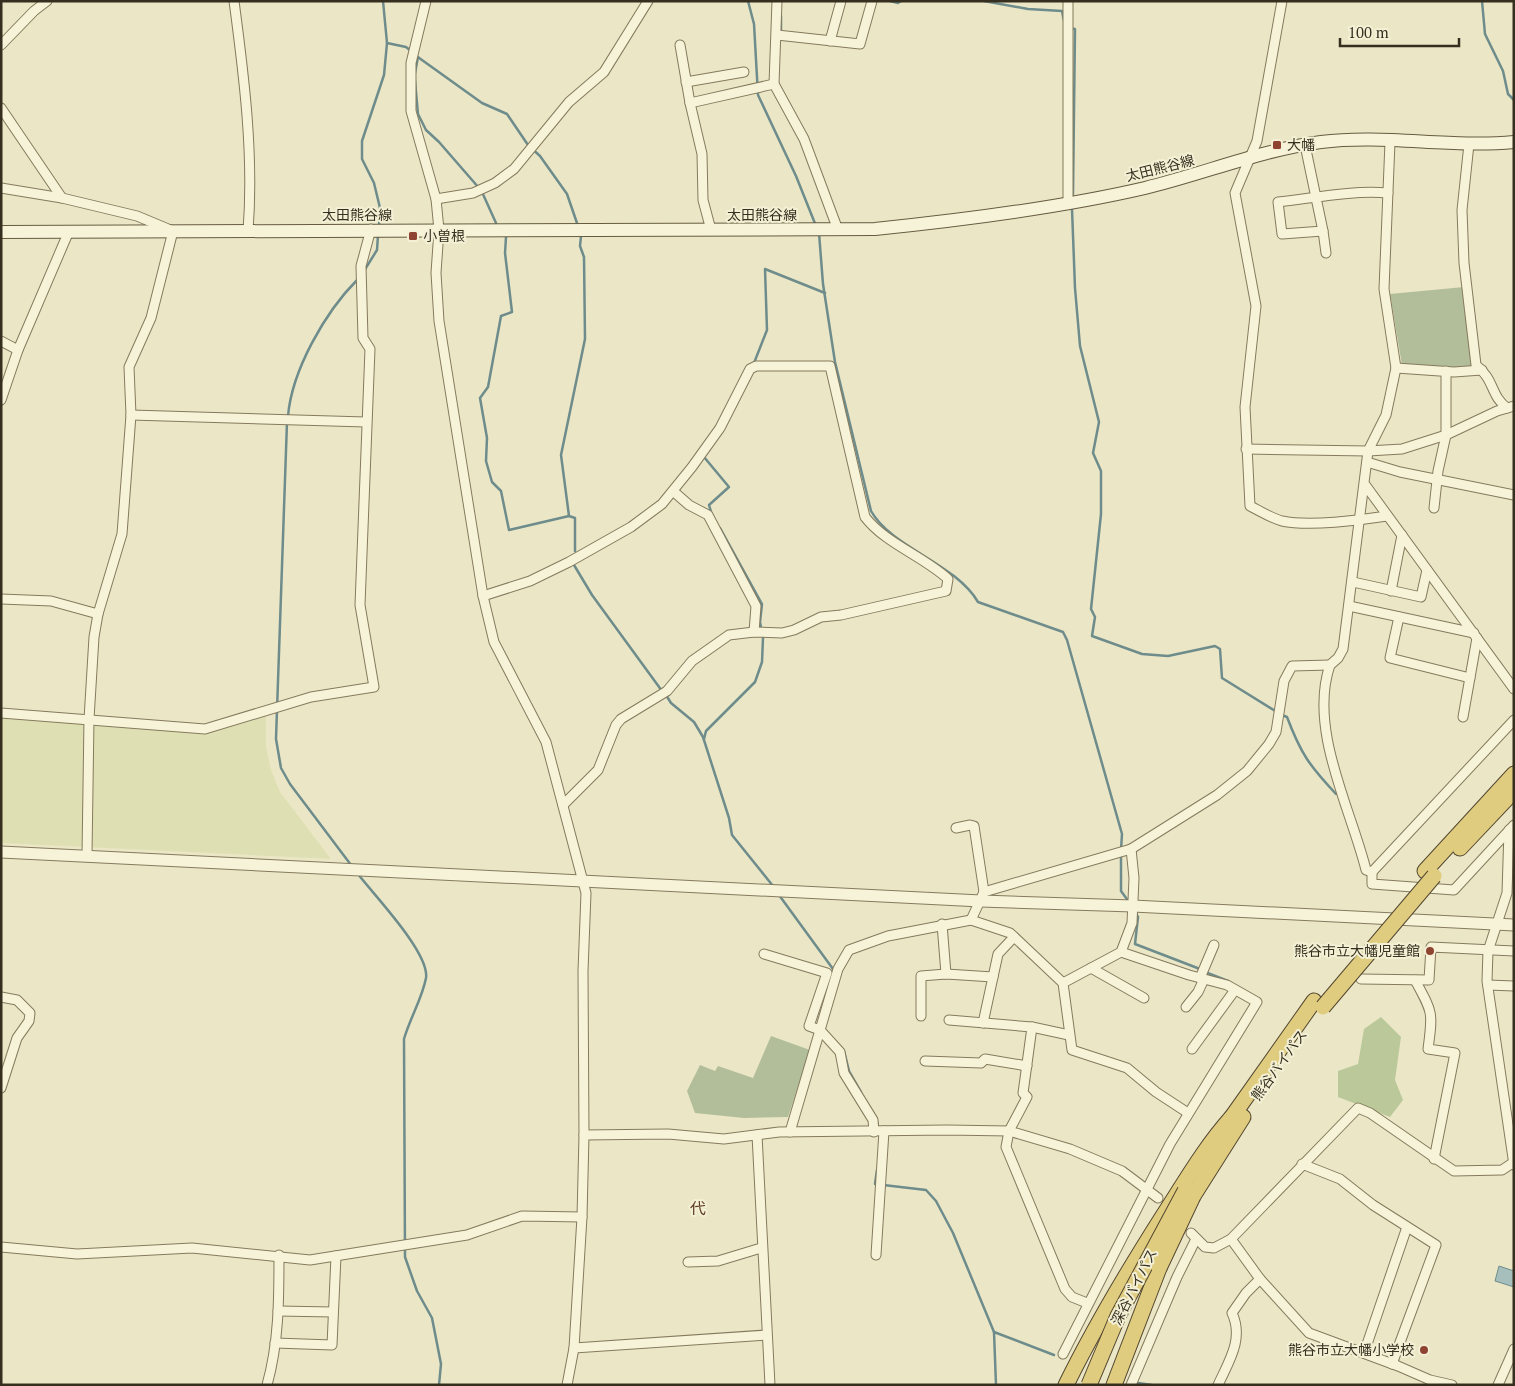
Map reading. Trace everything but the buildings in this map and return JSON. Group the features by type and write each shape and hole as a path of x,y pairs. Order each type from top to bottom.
{"highway":[{"name":"熊谷バイパス","path":"1114,1385 1189,1194 1232,1117 1319,1004 1512,780"},
{"name":"熊谷バイパス","path":"1189,1194 1319,1004"},
{"path":"1066,1385 1095,1325 1124,1277 1210,1143 1232,1117"},
{"name":"深谷バイパス","path":"1090,1385 1122,1308 1189,1194"},
{"name":"深谷バイパス","path":"1100,1385 1128,1319 1189,1194"}],"main road":[{"name":"太田熊谷線","path":"1,232 376,229 838,230 911,225 1068,202 1146,188 1305,144 1338,140 1470,144 1514,142"}],"street":[{"path":"1,45 34,11 47,1"},
{"path":"234,1 241,52 251,193 248,231"},
{"path":"426,1 411,58 409,82 411,111 436,199 438,230 436,274 439,322 483,596 494,642 546,742 581,880 586,893 583,971 584,1135 582,1217 574,1348 567,1385"},
{"path":"436,199 475,192 514,169 569,102 604,72 641,6 648,1"},
{"path":"776,1 777,35 774,84 804,140 838,230"},
{"path":"830,41 841,1"},
{"path":"777,35 860,44 872,1"},
{"path":"1068,1 1068,202"},
{"path":"1282,1 1257,141 1236,193 1256,306 1245,407 1250,506 1280,520 1295,522 1361,520 1387,516"},
{"path":"680,45 690,103 702,154 702,200 711,230"},
{"path":"686,82 744,72"},
{"path":"690,103 774,84"},
{"path":"1,108 62,198"},
{"path":"1372,872 1366,870 1358,837 1348,816 1334,766 1326,721 1325,695 1330,665 1338,658 1343,649 1366,486 1368,451 1386,415 1396,368 1384,289 1390,142"},
{"path":"1305,144 1326,253"},
{"path":"1470,144 1462,210 1464,263 1476,365 1487,374 1498,401 1510,407"},
{"path":"1,188 62,198 137,216 173,231 151,318 129,367 131,415 122,534 98,614 94,637 89,719 87,855"},
{"path":"1322,232 1282,234 1278,202 1375,192 1388,193"},
{"path":"1,713 205,729 311,697 374,687 360,605 370,349 363,338 361,266 376,229"},
{"path":"1,400 18,350 68,231"},
{"path":"1,341 18,350"},
{"path":"483,596 530,581 569,562 631,527 662,504 720,428 753,367 830,366 865,517 875,529 935,567 948,579 946,591 841,615 821,617 794,630 782,633 755,632 729,635 692,661 665,692 621,719 616,725 598,770 563,805"},
{"path":"1396,368 1446,371 1482,370"},
{"path":"1434,508 1437,479 1446,435 1446,371"},
{"path":"1246,449 1368,451 1402,449 1446,435 1510,407"},
{"path":"131,415 366,422"},
{"path":"1368,462 1400,472 1514,495"},
{"path":"1366,486 1514,689"},
{"path":"673,491 689,505 708,515 756,606 755,632"},
{"path":"1391,591 1402,535"},
{"path":"1353,582 1421,597 1427,570"},
{"path":"1,599 51,601 98,614"},
{"path":"1349,606 1476,636"},
{"path":"1400,617 1390,658 1470,678"},
{"path":"1463,718 1476,636"},
{"path":"971,920 975,907 982,897 1129,850 1217,795 1247,771 1269,744 1276,732 1284,681 1292,666 1330,665"},
{"path":"1511,828 1454,890 1372,884 1372,872 1514,720"},
{"path":"956,828 974,826 982,897"},
{"path":"1130,1385 1194,1236 1205,1247 1214,1248 1231,1239 1358,1108 1370,1112 1434,1159 1454,1171 1502,1170 1514,1163 1488,985 1488,950 1507,892 1511,828"},
{"path":"1063,983 1121,952 1133,910 1134,878 1129,850"},
{"path":"1,852 982,897 1133,910 1514,924"},
{"path":"790,1132 838,969 849,950 888,936 942,924 971,920 1010,933 1063,983 1072,1050 1127,1068 1156,1092 1188,1113"},
{"path":"942,924 946,974"},
{"path":"984,1023 998,954 1014,937"},
{"path":"1186,1007 1198,992 1214,945"},
{"path":"1360,979 1428,980 1431,947 1514,951"},
{"path":"1063,1354 1087,1303 1188,1113 1257,1002 1235,990 1121,952"},
{"path":"764,954 827,973 809,1026 820,1030 840,1052 844,1073 880,1132 880,1190 876,1255"},
{"path":"1091,968 1144,998"},
{"path":"921,1016 921,976 946,974 993,977"},
{"path":"1414,980 1430,1007 1432,1016 1428,1049 1455,1053 1434,1159"},
{"path":"1488,985 1514,986"},
{"path":"1192,1049 1235,990"},
{"path":"1,997 17,1000 30,1013 29,1021 17,1038 1,1088"},
{"path":"949,1020 1032,1027 1069,1035"},
{"path":"1032,1027 1023,1093 1027,1097 1009,1131 1006,1147 1065,1289 1072,1297 1087,1303"},
{"path":"925,1061 981,1063 985,1059 1027,1066"},
{"path":"584,1135 668,1134 724,1139 790,1132 1009,1131 1070,1149 1122,1171 1158,1198"},
{"path":"757,1135 761,1248 770,1385"},
{"path":"1302,1164 1340,1179 1373,1205 1436,1244 1392,1364"},
{"path":"1,1247 77,1254 192,1248 278,1255 310,1260 467,1235 522,1216 582,1217"},
{"path":"1364,1353 1407,1227"},
{"path":"1231,1239 1260,1279 1309,1333 1430,1380 1452,1385"},
{"path":"688,1262 718,1261 761,1248"},
{"path":"267,1385 274,1362 276,1343 278,1255"},
{"path":"276,1343 332,1345 336,1256"},
{"path":"1218,1385 1236,1346 1236,1322 1232,1313 1246,1293 1260,1279"},
{"path":"278,1311 333,1312"},
{"path":"574,1348 766,1335"},
{"path":"1498,1385 1514,1349"}],"green space":[{"path":"1464,287 1474,368 1402,365 1390,294"},
{"path":"260,713 266,716 266,746 271,770 280,792 331,859 1,843 1,717 208,728"},
{"path":"1381,1017 1401,1037 1395,1080 1403,1100 1390,1117 1338,1097 1338,1071 1358,1064 1364,1029"},
{"path":"771,1036 810,1050 788,1117 744,1118 695,1113 687,1091 700,1065 715,1071 718,1066 753,1078"}],"water":[{"path":"1499,1266 1514,1271 1514,1287 1495,1281"}],"waterway":[{"path":"379,227 380,208 374,183 362,159 362,141 384,75 387,43 383,1"},
{"path":"748,1 754,24 758,95 796,176 816,226"},
{"path":"890,1 898,3 901,1"},
{"path":"984,1 1028,9 1062,11 1064,21"},
{"path":"1482,1 1485,34 1503,71 1508,94 1514,100"},
{"path":"781,16 781,33"},
{"path":"1069,28 1075,29 1073,194"},
{"path":"387,43 406,47 411,51"},
{"path":"415,55 482,103 507,114 528,145 540,156 567,194 578,226"},
{"path":"415,73 418,57"},
{"path":"415,81 418,114 426,130 439,142 479,188"},
{"path":"482,192 496,223"},
{"path":"1072,209 1075,288 1080,346 1099,422 1093,453 1101,471 1101,514 1091,609 1095,617 1092,636 1142,654 1168,656 1215,646 1220,649 1222,678 1277,712"},
{"path":"819,233 823,284 835,362 871,511 893,535 940,566 968,588 978,602 1063,632 1067,640 1122,834 1121,850"},
{"path":"364,271 377,250 378,235"},
{"path":"569,516 561,455 585,339 584,257 580,246 581,236"},
{"path":"506,237 505,253 512,312 501,316 488,387 480,398 487,438 486,461 492,482 501,491 509,530 569,516 575,518 575,551"},
{"path":"754,363 767,330 765,269 825,293"},
{"path":"288,416 296,380 312,343 334,308 358,279"},
{"path":"287,422 276,739 281,768 290,784 351,865"},
{"path":"706,454 704,457 729,487 709,505 712,515"},
{"path":"704,739 706,731 755,682 762,662 763,638 760,622 762,604 720,528"},
{"path":"574,565 592,595 662,691"},
{"path":"666,695 671,703 694,722 703,737 729,818 732,835 773,886"},
{"path":"1282,715 1287,717 1307,759 1336,794"},
{"path":"1121,855 1121,891 1129,902"},
{"path":"358,874 410,939 425,967 426,978 424,986 404,1039 405,1257 417,1291 432,1318 441,1364 439,1385"},
{"path":"779,895 833,969 828,988"},
{"path":"1136,913 1138,917 1135,944 1200,969"},
{"path":"1205,972 1228,981"},
{"path":"844,1051 849,1071 861,1092"},
{"path":"876,1118 879,1130"},
{"path":"877,1170 875,1184 926,1190 936,1201 953,1233 994,1332 996,1385"},
{"path":"994,1332 1054,1355"},
{"path":"1138,1383 1152,1385"}],"place":[{"name":"大幡","path":"1277,145"},
{"name":"小曽根","path":"413,236"},
{"name":"熊谷市立大幡児童館","path":"1430,951"},
{"name":"熊谷市立大幡小学校","path":"1424,1350"}],"district":[{"name":"代","path":"698,1208"}]}
